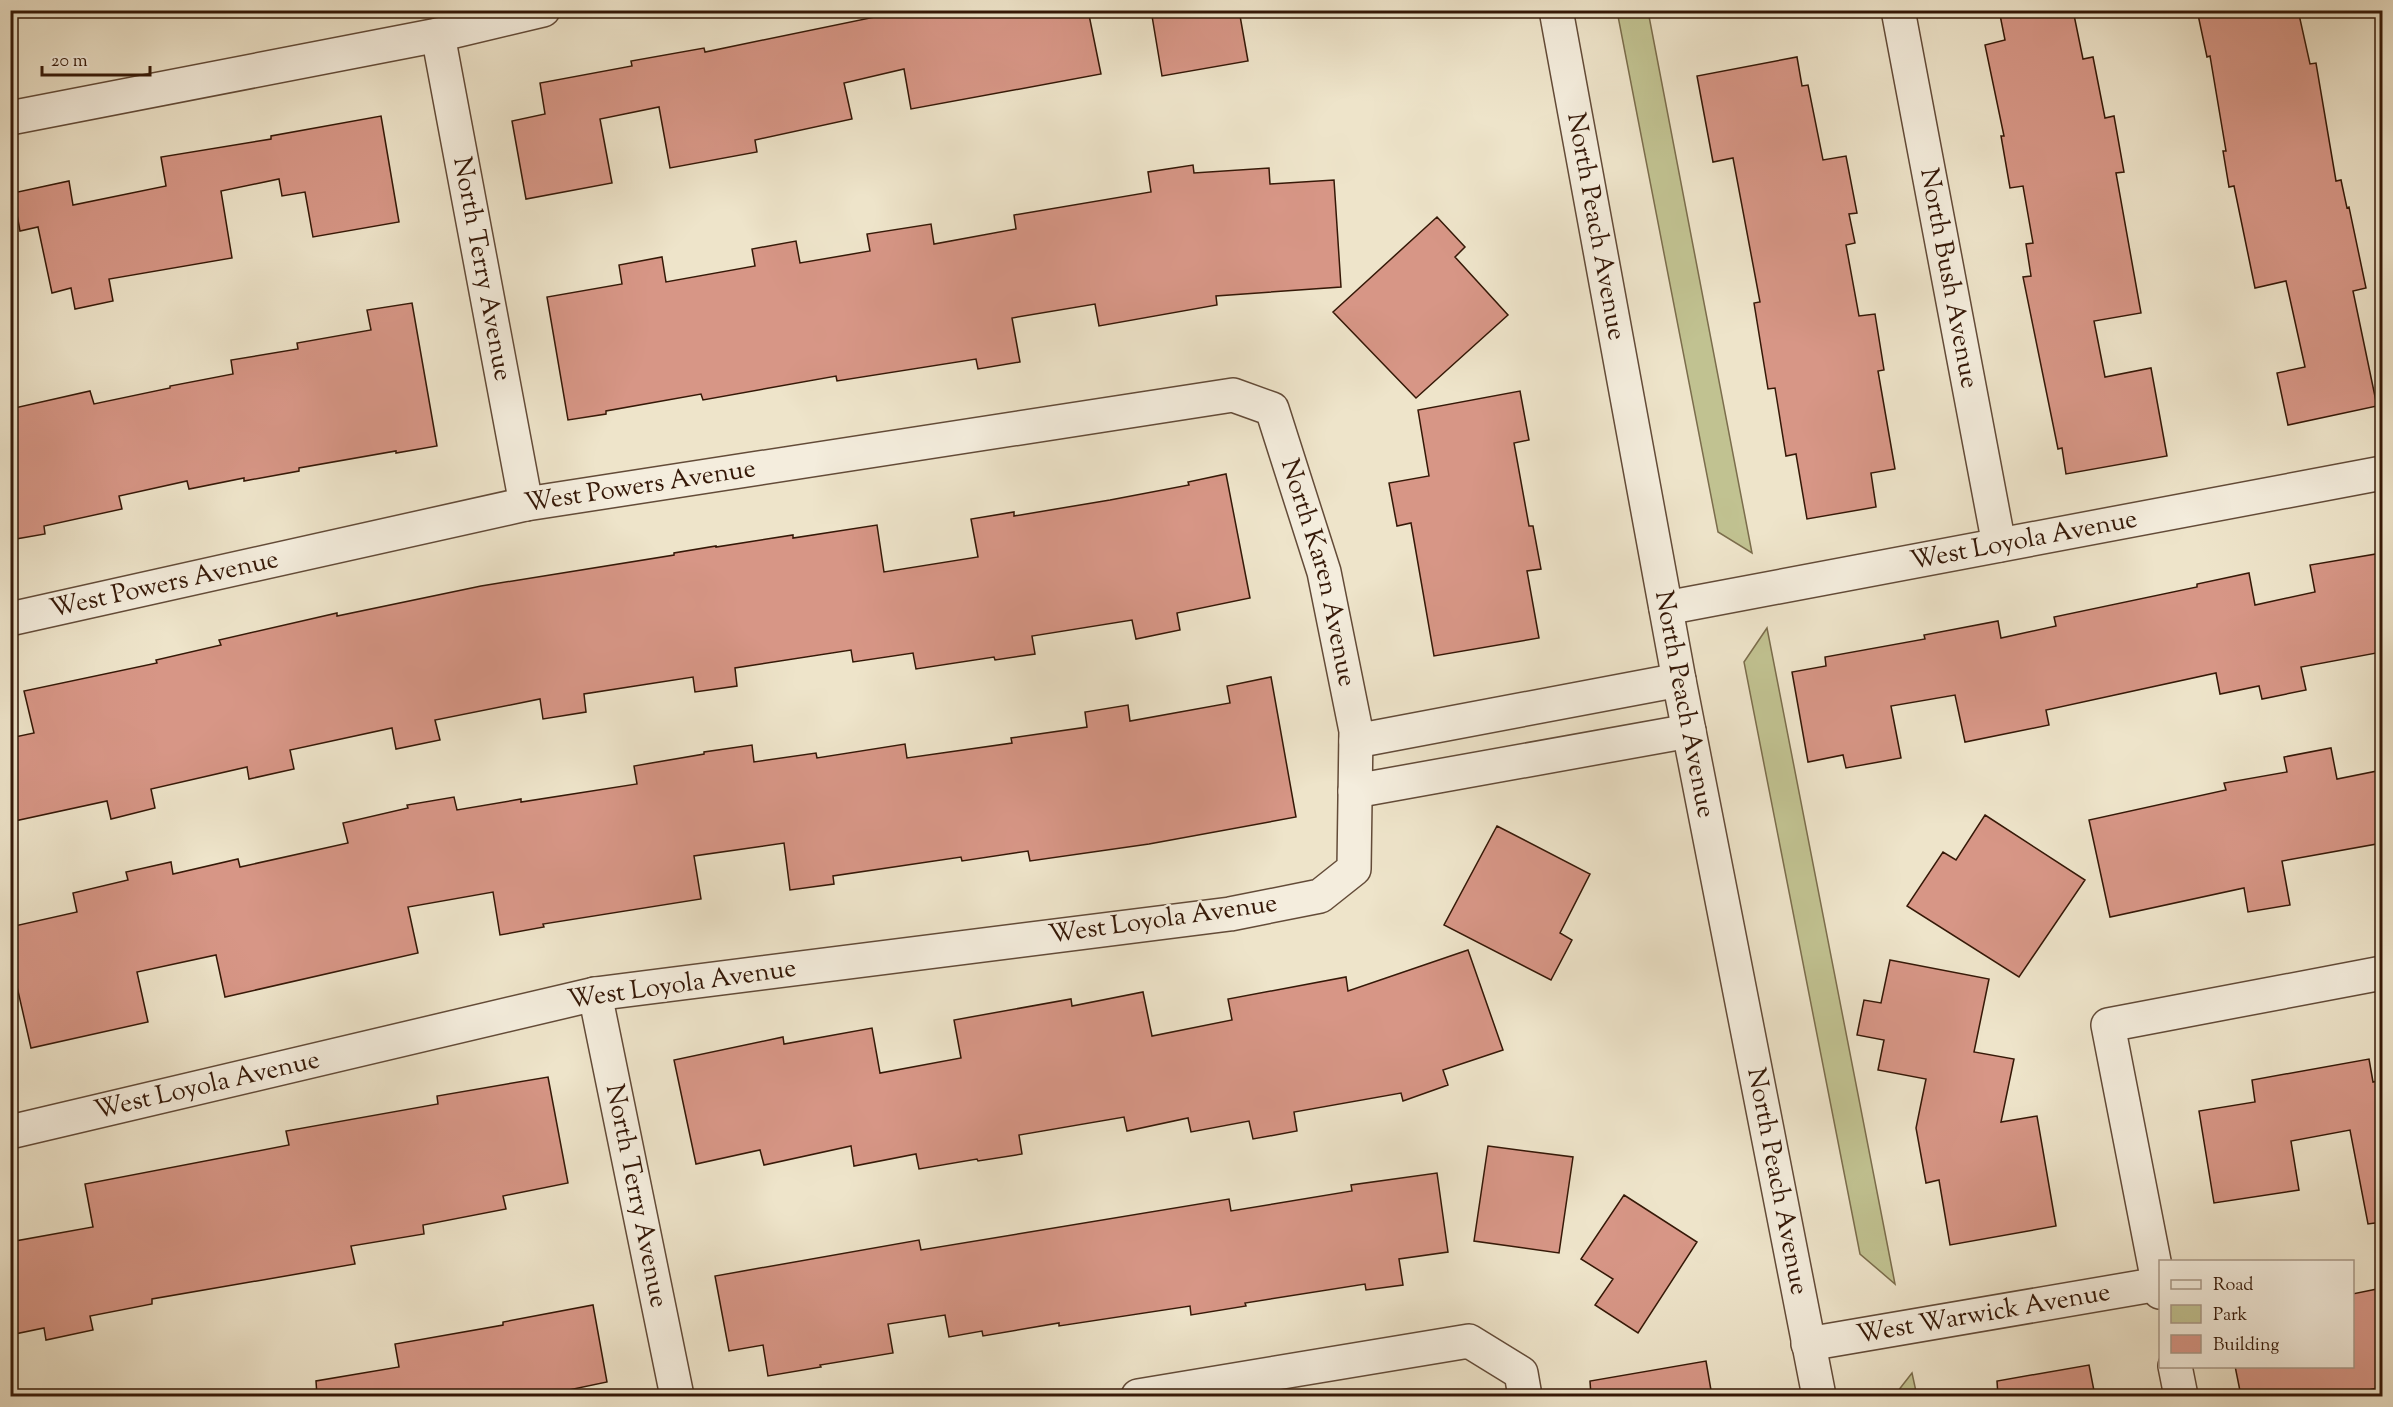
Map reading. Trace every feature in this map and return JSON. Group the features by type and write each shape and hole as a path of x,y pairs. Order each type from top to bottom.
{"street":[{"path":"10,118 438,34 543,10"},
{"name":"North Peach Avenue","path":"1556,10 1679,680 1819,1396"},
{"name":"North Bush Avenue","path":"1898,10 1999,545"},
{"name":"North Terry Avenue","path":"438,34 526,504"},
{"name":"West Powers Avenue","path":"10,619 526,504 1233,395 1272,409"},
{"name":"North Karen Avenue","path":"1272,409 1324,572 1356,741 1354,869"},
{"name":"West Loyola Avenue","path":"1666,608 2382,473"},
{"path":"1356,741 1679,680"},
{"path":"1355,791 1689,731"},
{"name":"West Loyola Avenue","path":"10,1132 595,994 1230,914 1320,896 1354,869"},
{"path":"2159,1283 2108,1025 2382,973"},
{"name":"North Terry Avenue","path":"595,994 676,1396"},
{"name":"West Warwick Avenue","path":"1808,1344 2159,1288"},
{"path":"1138,1396 1469,1341 1523,1385"},
{"path":"2175,1368 2181,1396"}],"green space":[{"path":"1617,11 1648,11 1752,553 1718,532"},
{"path":"1767,628 1895,1284 1860,1254 1744,662"},
{"path":"1912,1373 1917,1396 1894,1396"}],"building":[{"path":"873,10 1088,10 1101,74 911,109 904,69 844,83 852,119 755,140 757,152 670,168 659,107 600,119 612,183 526,199 512,121 545,114 540,83 632,66 631,61 704,48 705,52 875,17"},
{"path":"1151,10 1239,10 1248,61 1162,76"},
{"path":"1999,10 2073,10 2083,59 2093,57 2105,118 2114,116 2124,172 2116,173 2141,313 2094,321 2105,377 2151,368 2167,456 2066,474 2062,448 2058,449 2023,277 2031,276 2026,244 2033,243 2023,186 2010,188 2001,136 2004,136 1985,45 2005,40"},
{"path":"2197,10 2298,10 2310,64 2316,63 2336,181 2341,180 2347,208 2349,207 2366,288 2353,291 2377,406 2288,425 2277,373 2305,367 2286,281 2255,288 2234,186 2229,187 2223,151 2226,151 2210,56 2207,57"},
{"path":"1797,57 1802,86 1808,85 1823,160 1846,156 1857,213 1849,214 1855,243 1846,245 1859,316 1875,314 1884,370 1878,371 1895,469 1871,473 1876,507 1807,519 1796,454 1786,456 1775,388 1768,389 1754,303 1760,302 1733,158 1713,162 1697,76"},
{"path":"381,116 399,222 313,237 305,192 282,196 279,179 221,191 232,258 109,279 113,301 75,309 71,288 52,293 38,227 20,231 13,193 69,181 73,205 166,186 161,157 271,139 271,136"},
{"path":"1193,165 1194,173 1269,168 1270,184 1334,180 1341,287 1216,296 1217,305 1099,326 1095,304 1012,318 1020,362 978,369 976,359 837,381 836,376 703,400 701,394 568,420 547,297 622,284 619,265 662,257 666,282 755,266 752,249 796,241 800,263 870,251 867,234 931,224 934,244 1016,229 1014,215 1151,192 1148,172"},
{"path":"1437,217 1465,247 1455,257 1508,315 1416,398 1333,312"},
{"path":"412,303 437,446 396,453 396,451 299,468 299,471 244,481 244,478 189,489 187,481 119,496 122,509 44,526 45,534 10,540 10,409 90,391 94,404 233,374 231,360 298,349 297,343 371,330 367,310"},
{"path":"1520,391 1529,440 1514,443 1529,526 1533,526 1541,569 1527,571 1539,638 1434,656 1411,523 1397,526 1389,483 1429,476 1418,410"},
{"path":"1226,474 1250,598 1177,613 1180,630 1136,639 1132,620 1032,636 1035,654 995,660 994,657 916,669 913,653 853,662 851,650 735,668 737,686 695,692 693,677 584,694 586,712 543,719 540,699 435,720 440,740 396,749 392,728 290,750 294,769 249,779 247,767 151,789 155,808 111,819 107,801 10,822 10,738 34,733 24,691 157,663 156,660 221,645 219,640 337,613 337,616 481,586 793,535 793,538 877,525 884,572 978,557 971,519 1014,512 1014,516 1110,500 1189,485 1188,482"},
{"path":"2382,553 2382,652 2301,667 2306,690 2262,699 2259,686 2220,694 2216,673 2046,710 2049,725 1965,742 1955,695 1891,706 1901,758 1846,768 1843,755 1808,762 1792,672 1826,666 1825,657 1925,639 1924,635 1998,621 2001,638 2056,626 2054,617 2197,587 2197,584 2249,573 2255,605 2315,592 2310,565"},
{"path":"1271,677 1296,817 1149,844 1030,861 1028,851 962,861 961,857 833,876 834,884 790,890 784,843 694,856 701,899 543,924 544,927 500,935 493,892 408,907 418,953 225,997 216,955 137,972 148,1022 31,1048 10,956 10,927 77,912 73,893 128,880 126,872 171,862 173,874 238,859 240,867 348,843 343,823 408,808 407,805 454,797 457,810 637,784 634,766 752,745 754,762 816,753 817,758 905,744 907,758 1012,743 1011,738 1087,727 1085,712 1128,705 1130,721 1230,703 1227,686"},
{"path":"2331,748 2337,779 2382,770 2382,843 2282,861 2290,905 2248,912 2244,888 2110,917 2089,820 2226,790 2224,783 2287,772 2284,757"},
{"path":"1985,815 2085,880 2019,977 1907,906 1943,852 1956,860"},
{"path":"1497,826 1590,874 1560,933 1572,940 1551,980 1444,925"},
{"path":"1468,950 1503,1050 1443,1070 1448,1085 1403,1101 1401,1093 1294,1112 1297,1131 1253,1139 1249,1121 1191,1132 1188,1118 1127,1131 1124,1117 1019,1135 1022,1154 919,1169 916,1154 854,1166 851,1146 764,1165 760,1150 696,1164 674,1060 783,1037 784,1044 872,1028 880,1073 961,1058 954,1020 1071,999 1072,1006 1143,992 1152,1036 1232,1020 1228,999 1346,977 1348,991"},
{"path":"1890,960 1989,979 1974,1052 2014,1059 2001,1122 2037,1116 2056,1226 1950,1245 1939,1180 1926,1183 1916,1128 1926,1079 1878,1070 1884,1040 1857,1035 1864,1000 1881,1003"},
{"path":"2369,1059 2373,1082 2382,1080 2382,1222 2368,1224 2350,1130 2291,1141 2299,1190 2214,1203 2199,1111 2255,1102 2252,1080"},
{"path":"548,1077 568,1183 503,1196 506,1209 423,1225 424,1234 351,1246 355,1264 152,1299 152,1304 90,1316 93,1330 46,1340 44,1328 10,1335 10,1242 93,1227 85,1184 289,1145 286,1131 438,1104 437,1096"},
{"path":"1488,1146 1573,1157 1559,1253 1474,1241"},
{"path":"1437,1173 1448,1252 1399,1259 1403,1285 1366,1290 1365,1284 1245,1303 1246,1306 1191,1315 1190,1306 1059,1326 1059,1323 983,1336 982,1331 949,1337 945,1315 888,1324 893,1353 768,1376 763,1345 729,1351 715,1276 919,1240 921,1250 1229,1199 1231,1211 1352,1191 1351,1185"},
{"path":"1624,1195 1697,1242 1638,1333 1595,1305 1613,1279 1581,1259"},
{"path":"2382,1288 2382,1387 2364,1391 2365,1396 2241,1396 2235,1368 2354,1368 2354,1294"},
{"path":"593,1305 607,1382 559,1392 560,1396 317,1396 316,1381 399,1367 395,1344 503,1325 503,1322"},
{"path":"1706,1361 1712,1396 1591,1396 1590,1381"},
{"path":"2089,1365 2095,1396 1998,1396 1997,1381"}]}
